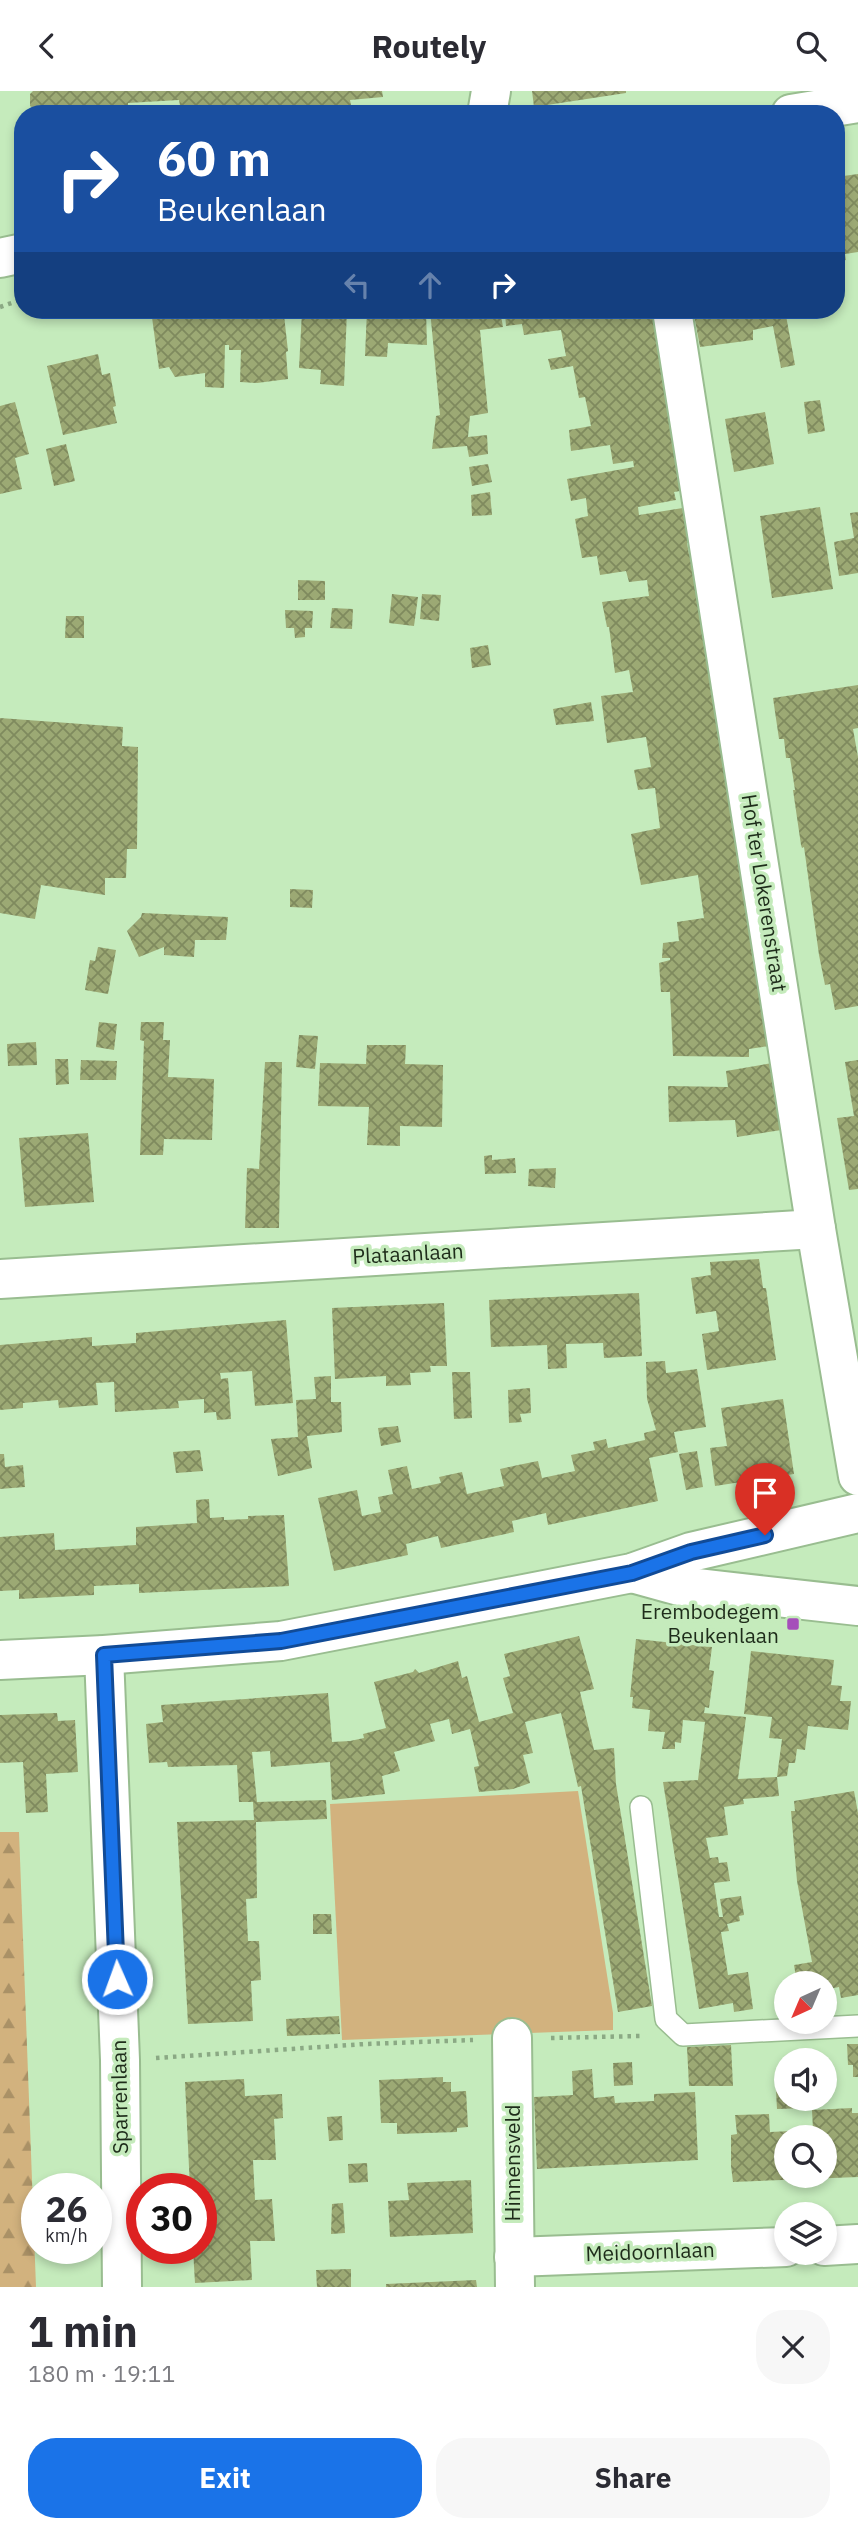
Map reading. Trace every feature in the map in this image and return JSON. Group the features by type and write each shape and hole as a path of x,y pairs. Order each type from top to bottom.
{"street":[{"name":"Hof ter Lokerenstraat","path":"672,319 858,1476"},
{"name":"Plataanlaan","path":"0,1279 817,1229"},
{"path":"0,1660 281,1641 632,1573 691,1552 858,1513"},
{"path":"632,1573 679,1585 858,1606"},
{"name":"Sparrenlaan","path":"104,1655 120,2060 122,2287"},
{"name":"Hinnensveld","path":"512,2038 514,2272"},
{"path":"837,2245 858,2244"},
{"name":"Meidoornlaan","path":"514,2272 774,2248"}],"lane":[{"path":"641,1807 666,2019 683,2035 858,2026"}],"path":[{"path":"120,2060 365,2044 683,2035"}],"green space":[{"path":"578,1791 613,2013 613,2030 342,2040 330,1804"},
{"path":"0,1832 19,1832 32,2173 21,2173 21,2264 35,2264 36,2287 0,2287"}],"building":[{"path":"33,91 382,91 383,97 350,100 351,105 180,105 179,100 128,105 30,105 30,94"},
{"path":"532,91 626,91 547,105 534,105"},
{"path":"858,174 858,252 845,254 845,176"},
{"path":"152,319 284,319 288,379 240,382 241,350 229,350 229,345 225,345 224,388 205,387 205,373 175,377 169,367 159,369"},
{"path":"302,319 347,319 344,386 320,384 321,370 299,368"},
{"path":"367,319 426,319 427,345 388,343 387,357 365,356"},
{"path":"431,319 502,319 503,327 480,330 488,413 470,416 468,437 487,435 488,454 469,457 467,446 432,449 436,416 440,415"},
{"path":"505,319 658,319 686,490 674,492 676,500 638,507 639,515 689,507 694,542 687,543 689,554 696,553 775,1045 749,1049 749,1057 673,1056 670,992 661,992 659,963 670,960 662,958 663,943 679,941 677,922 704,918 698,875 641,885 631,834 660,828 655,788 638,790 634,770 651,767 646,737 607,743 601,696 633,692 629,670 615,673 609,627 602,602 649,596 647,580 629,582 626,571 600,575 597,556 582,558 575,519 588,516 586,498 571,501 567,479 634,467 633,461 613,464 610,445 571,451 569,430 591,426 585,397 579,398 573,366 551,370 548,359 566,356 561,330 524,335 522,324 506,326"},
{"path":"695,319 787,319 795,365 781,368 773,326 753,330 753,340 700,347"},
{"path":"98,354 102,375 110,373 117,423 63,435 47,366"},
{"path":"820,400 825,431 808,434 804,402"},
{"path":"15,402 29,454 15,458 22,489 0,494 0,406"},
{"path":"765,412 774,464 734,472 725,419"},
{"path":"66,444 75,481 54,486 46,449"},
{"path":"488,464 492,482 472,486 469,467"},
{"path":"490,492 492,515 472,516 471,495"},
{"path":"820,507 833,589 772,598 760,516"},
{"path":"858,512 858,573 839,576 834,542 854,538 850,513"},
{"path":"298,580 325,581 325,600 298,600"},
{"path":"392,594 418,597 414,626 389,623"},
{"path":"422,594 441,595 439,621 420,619"},
{"path":"332,608 353,609 352,629 330,628"},
{"path":"285,610 313,611 312,628 305,628 305,637 295,638 294,628 286,628"},
{"path":"66,616 84,616 84,638 65,638"},
{"path":"488,645 491,665 472,668 470,648"},
{"path":"858,685 858,728 853,729 858,757 858,1006 835,1010 830,984 825,985 819,955 790,758 786,758 784,739 779,739 773,698"},
{"path":"591,702 594,721 556,725 553,709"},
{"path":"0,718 123,727 122,746 138,747 137,849 127,849 126,878 105,878 105,895 41,885 35,919 0,913"},
{"path":"290,889 313,890 312,908 290,907"},
{"path":"142,913 228,917 226,940 195,940 194,957 164,955 164,947 139,957 127,931"},
{"path":"98,947 116,950 108,994 85,990 90,960 95,961"},
{"path":"99,1022 117,1024 114,1050 96,1047"},
{"path":"141,1022 164,1022 163,1040 170,1040 168,1077 214,1079 212,1140 164,1139 163,1155 140,1155 144,1041 140,1040"},
{"path":"299,1035 318,1036 315,1069 296,1067"},
{"path":"36,1042 37,1065 8,1066 7,1044"},
{"path":"367,1045 406,1045 405,1064 443,1065 442,1127 400,1126 400,1146 367,1145 369,1107 318,1106 320,1063 366,1064"},
{"path":"55,1059 68,1059 69,1084 56,1085"},
{"path":"81,1060 117,1061 116,1080 80,1080"},
{"path":"858,1060 858,1189 849,1190 837,1118 854,1116 845,1062"},
{"path":"265,1062 282,1062 279,1228 245,1228 247,1168 259,1169"},
{"path":"778,1062 788,1129 737,1137 735,1120 669,1122 668,1086 728,1087 726,1071"},
{"path":"88,1133 94,1202 25,1207 19,1138"},
{"path":"492,1155 492,1160 515,1158 516,1173 485,1174 484,1156"},
{"path":"556,1168 555,1188 528,1186 529,1169"},
{"path":"759,1259 776,1360 707,1370 702,1334 719,1331 716,1311 696,1314 691,1278 711,1275 710,1262"},
{"path":"639,1293 642,1356 604,1358 603,1343 566,1344 567,1368 548,1369 547,1345 491,1347 489,1300"},
{"path":"444,1303 447,1366 430,1366 431,1372 410,1373 411,1385 386,1386 386,1376 335,1379 332,1308"},
{"path":"286,1320 293,1403 255,1406 252,1371 220,1373 221,1379 228,1378 231,1419 217,1420 216,1412 204,1413 204,1399 178,1401 179,1408 115,1412 114,1382 96,1383 98,1405 59,1408 58,1400 23,1403 23,1408 0,1410 0,1345 92,1337 92,1346 136,1343 136,1333"},
{"path":"665,1361 666,1373 697,1369 706,1427 674,1432 678,1452 649,1458 658,1501 548,1525 546,1513 512,1521 514,1532 441,1548 438,1536 406,1544 408,1555 334,1571 318,1498 357,1490 362,1516 381,1512 378,1497 393,1494 388,1470 407,1466 412,1489 441,1483 439,1477 462,1472 467,1494 504,1486 500,1469 518,1465 538,1461 542,1478 575,1471 571,1455 595,1450 593,1442 606,1439 608,1448 645,1440 644,1433 656,1430 647,1399 646,1362"},
{"path":"452,1372 470,1372 472,1418 454,1419"},
{"path":"331,1376 331,1402 341,1402 342,1432 307,1436 312,1468 278,1476 271,1439 298,1437 296,1400 316,1399 314,1377"},
{"path":"530,1388 531,1413 520,1414 522,1422 509,1423 508,1390"},
{"path":"783,1399 794,1474 715,1486 710,1448 727,1446 721,1408"},
{"path":"398,1426 401,1442 381,1446 378,1428"},
{"path":"200,1450 203,1471 176,1473 173,1452"},
{"path":"697,1451 703,1487 686,1490 679,1454"},
{"path":"0,1454 4,1454 5,1467 23,1465 25,1487 0,1489"},
{"path":"209,1499 210,1518 224,1517 224,1520 284,1515 289,1586 139,1593 139,1584 94,1586 94,1595 19,1599 19,1590 0,1591 0,1537 54,1533 55,1550 136,1545 136,1527 197,1523 196,1500"},
{"path":"579,1636 594,1689 580,1692 594,1750 614,1748 616,1784 652,2006 618,2012 581,1786 578,1787 561,1713 525,1722 533,1753 523,1755 530,1783 513,1789 479,1792 474,1767 479,1766 470,1729 452,1734 449,1719 430,1724 435,1741 394,1752 400,1771 382,1776 385,1794 332,1800 330,1762 271,1767 270,1751 252,1752 257,1802 326,1800 327,1819 256,1822 257,1898 246,1899 248,1941 259,1941 261,1980 251,1981 253,2021 188,2024 177,1822 254,1820 253,1802 239,1802 237,1765 168,1767 167,1762 149,1763 146,1724 163,1722 161,1705 328,1693 332,1742 350,1741 364,1738 363,1734 386,1728 374,1682 413,1672 415,1669 419,1673 458,1661 462,1678 467,1676 479,1722 513,1713 503,1678 510,1676 504,1654"},
{"path":"636,1639 712,1647 709,1670 714,1671 709,1708 705,1707 704,1713 746,1717 738,1779 777,1777 779,1796 743,1799 744,1804 724,1807 728,1835 706,1838 710,1858 718,1857 719,1863 727,1862 730,1881 714,1883 719,1917 723,1917 720,1899 741,1896 744,1915 739,1916 740,1921 727,1924 729,1931 721,1932 728,1975 748,1972 753,2009 734,2012 733,2003 699,2009 663,1782 698,1780 705,1722 683,1720 681,1743 675,1742 675,1749 662,1749 665,1732 648,1731 650,1710 632,1708 633,1697 630,1697"},
{"path":"751,1651 834,1660 831,1685 842,1686 840,1701 851,1701 848,1730 808,1726 805,1750 797,1749 795,1763 789,1763 787,1776 777,1777 782,1739 769,1738 772,1717 744,1714"},
{"path":"57,1713 58,1721 75,1720 78,1772 46,1774 48,1812 26,1813 23,1762 0,1763 0,1715"},
{"path":"854,1791 858,1813 858,1995 841,1998 837,1987 837,1971 795,1971 794,1965 812,1962 797,1881 791,1811 795,1811 794,1801"},
{"path":"313,1914 331,1914 332,1934 313,1934"},
{"path":"339,2016 340,2034 287,2036 286,2019"},
{"path":"847,2044 858,2044 858,2077 853,2077 853,2065 848,2065"},
{"path":"731,2045 733,2086 689,2086 687,2047"},
{"path":"632,2062 633,2085 614,2086 613,2063"},
{"path":"592,2069 594,2098 614,2096 615,2103 654,2101 654,2094 695,2092 698,2160 537,2169 534,2097 573,2095 572,2071"},
{"path":"443,2077 443,2082 451,2082 451,2092 466,2091 468,2127 457,2128 457,2132 397,2134 397,2123 381,2123 379,2080"},
{"path":"244,2079 245,2096 282,2094 283,2118 274,2119 276,2160 253,2160 255,2200 272,2199 275,2241 250,2241 252,2280 195,2283 194,2264 217,2264 217,2173 189,2173 185,2082"},
{"path":"852,2108 852,2113 858,2113 858,2177 837,2178 837,2125 813,2125 812,2111"},
{"path":"769,2114 770,2132 774,2132 774,2180 733,2182 731,2135 737,2134 735,2115"},
{"path":"342,2116 343,2140 329,2141 327,2117"},
{"path":"367,2163 368,2182 349,2183 348,2164"},
{"path":"471,2180 473,2233 390,2237 388,2201 409,2200 407,2183"},
{"path":"343,2203 345,2233 331,2234 332,2204"},
{"path":"351,2269 351,2287 317,2287 316,2270"},
{"path":"476,2280 477,2287 386,2287 386,2284"}],"place":[{"name":"Erembodegem Beukenlaan","path":"793,1624"}],"route":[{"path":"117,1979 104,1655 281,1641 632,1573 691,1552 765,1535"}]}
